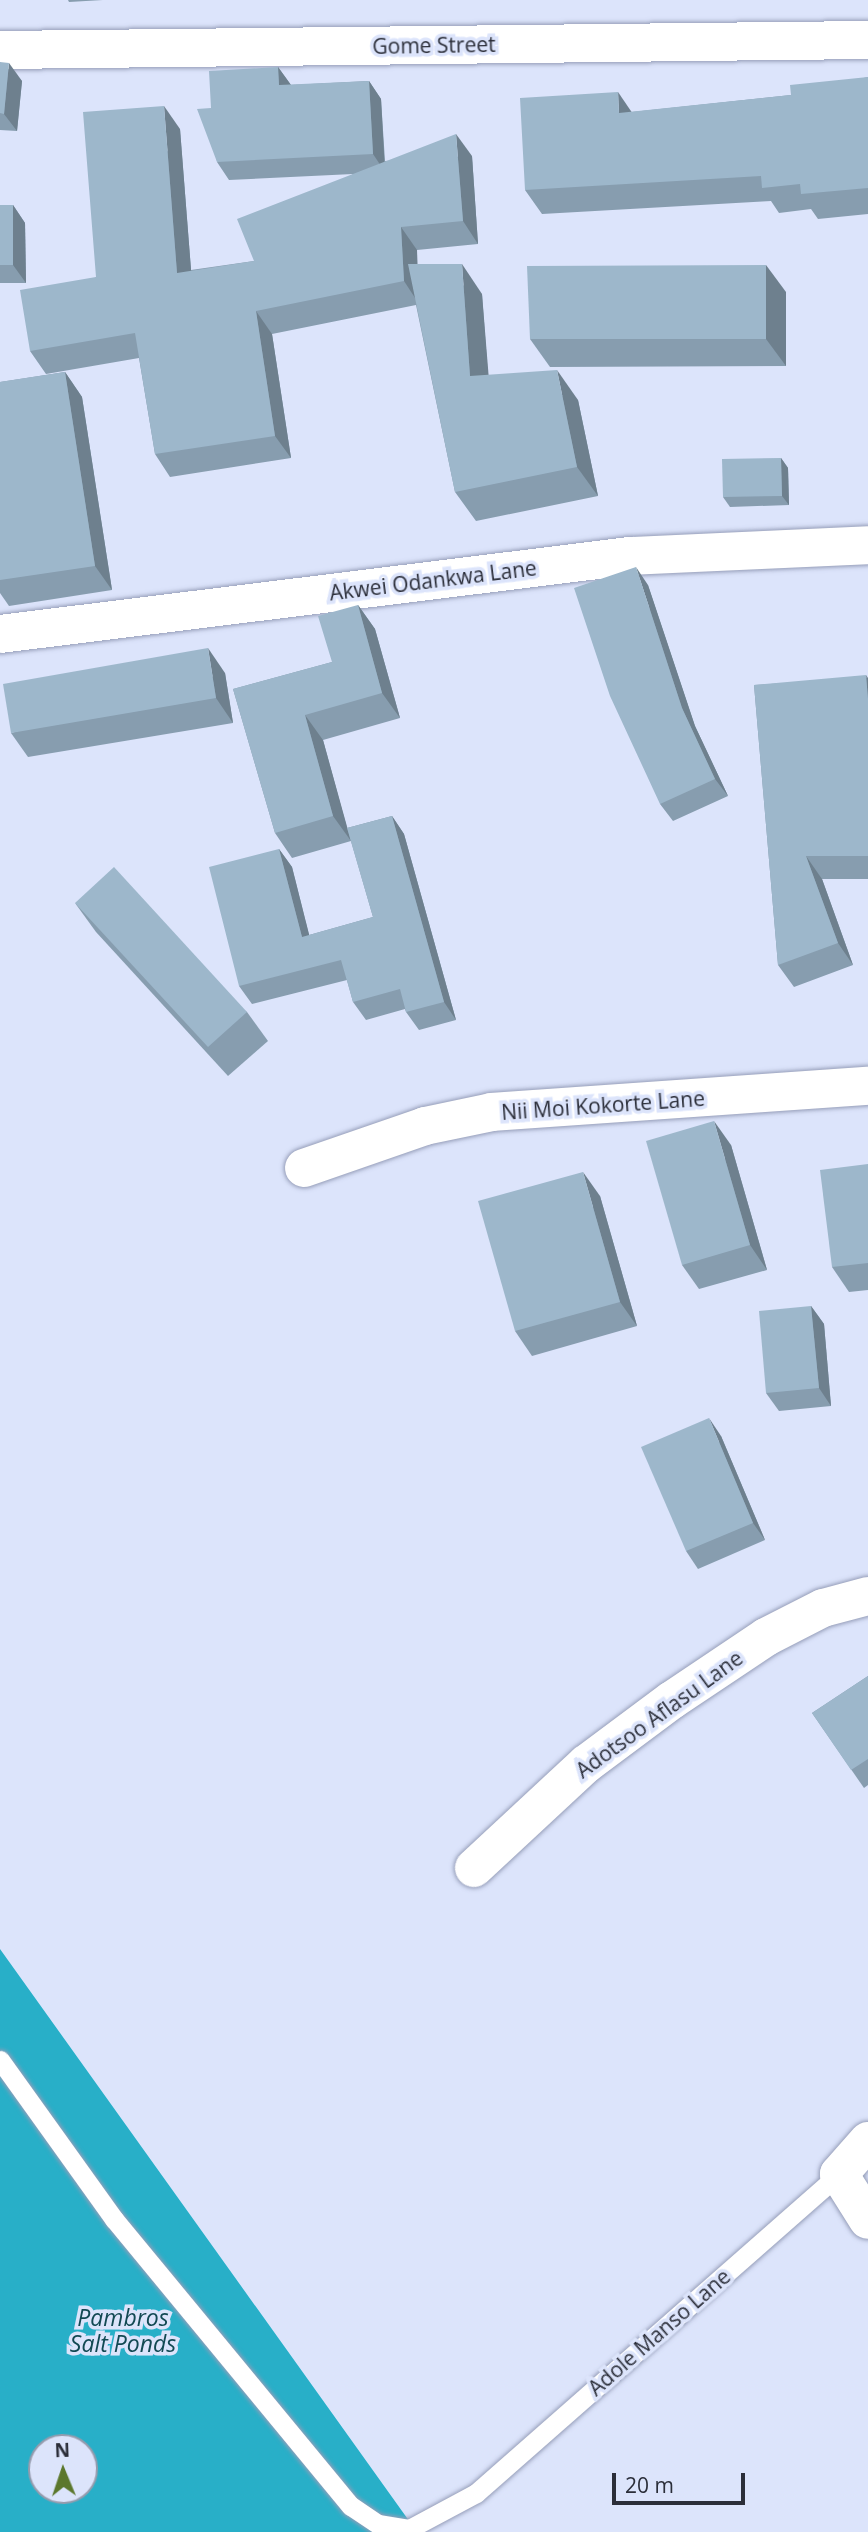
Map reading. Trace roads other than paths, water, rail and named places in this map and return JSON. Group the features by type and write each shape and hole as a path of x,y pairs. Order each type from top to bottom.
{"street":[{"name":"Gome Street","path":"0,50 868,40"},
{"name":"Akwei Odankwa Lane","path":"0,634 630,556 868,545"},
{"name":"Nii Moi Kokorte Lane","path":"304,1168 425,1126 492,1112 868,1086"},
{"name":"Adotsoo Aflasu Lane","path":"474,1868 586,1764 673,1700 766,1637 823,1608 868,1596"},
{"name":"Adole Manso Lane","path":"839,2174 868,2141"},
{"path":"839,2174 868,2220"}],"lane":[{"name":"Adole Manso Lane","path":"0,2060 114,2219 351,2506 377,2524 409,2529 443,2515 477,2493 839,2174"}],"water":[{"name":"Pambros Salt Ponds","path":"0,1949 417,2532 0,2532"}]}
